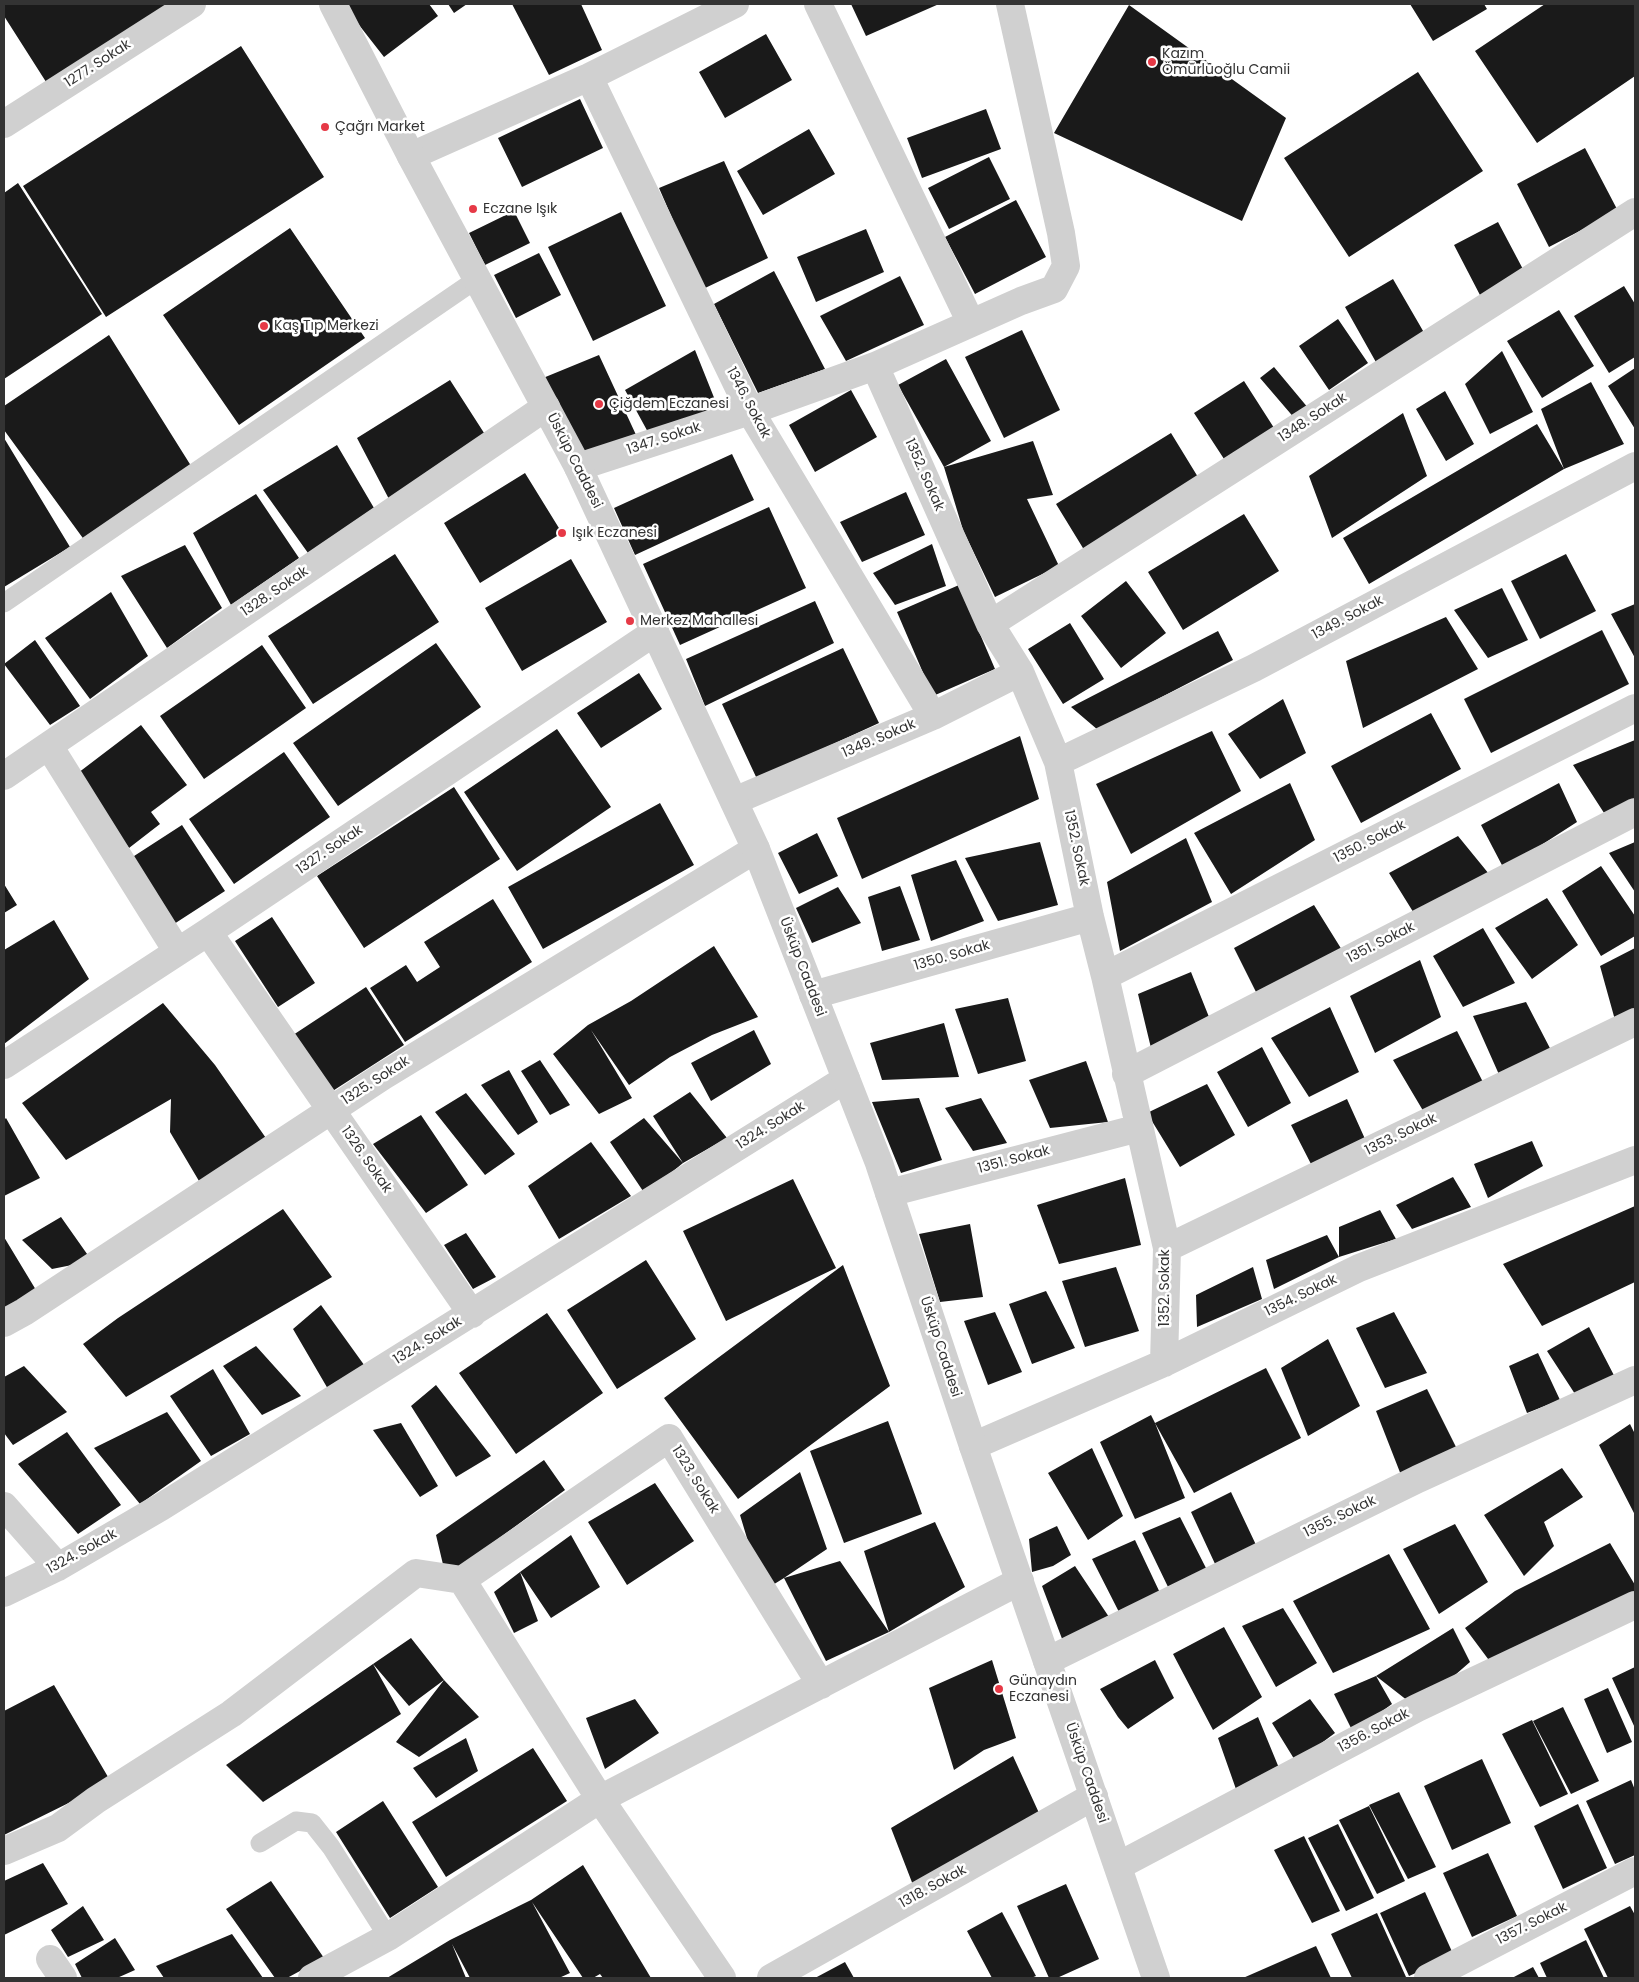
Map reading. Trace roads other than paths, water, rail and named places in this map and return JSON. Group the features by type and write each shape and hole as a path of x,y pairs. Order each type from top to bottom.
{"street":[{"name":"1277. Sokak","path":"4,124 192,4"},
{"name":"Üsküp Caddesi","path":"333,4 411,156 578,467 756,849 889,1193 973,1446 1156,1978"},
{"path":"411,156 589,77 735,4"},
{"path":"818,4 970,323"},
{"name":"1347. Sokak","path":"578,467 750,411 875,366 970,323 1054,289 1066,266 1061,233 1010,4"},
{"name":"1346. Sokak","path":"589,77 750,411 933,716"},
{"name":"1348. Sokak","path":"990,624 1635,212"},
{"name":"1352. Sokak","path":"875,366 990,624 1020,672 1058,762 1090,917 1106,976 1126,1074 1167,1248 1164,1363"},
{"name":"1328. Sokak","path":"4,776 546,407"},
{"name":"1349. Sokak","path":"1058,762 1254,668 1635,466"},
{"name":"1327. Sokak","path":"4,1066 208,932 655,632"},
{"name":"1349. Sokak","path":"734,801 933,716 1020,672"},
{"name":"1350. Sokak","path":"1106,976 1635,708"},
{"path":"49,746 177,951"},
{"name":"1351. Sokak","path":"1126,1074 1635,812"},
{"name":"1325. Sokak","path":"4,1323 24,1312 404,1063 756,849"},
{"name":"1350. Sokak","path":"813,995 1090,917"},
{"name":"1326. Sokak","path":"208,932 472,1314"},
{"name":"1353. Sokak","path":"1167,1248 1635,1022"},
{"name":"1324. Sokak","path":"4,1593 58,1567 161,1508 846,1079"},
{"name":"1351. Sokak","path":"889,1193 1139,1128"},
{"name":"1354. Sokak","path":"973,1446 1164,1363 1360,1268 1635,1160"},
{"name":"1355. Sokak","path":"1047,1661 1418,1479 1635,1380"},
{"name":"1323. Sokak","path":"462,1580 669,1438 821,1685"},
{"path":"4,1506 58,1567"},
{"path":"4,1851 58,1828 96,1800 231,1714 416,1573 462,1580 600,1800 722,1978"},
{"path":"312,1978 388,1937 600,1800 1020,1581"},
{"name":"1356. Sokak","path":"1118,1866 1417,1708 1635,1605"},
{"name":"1318. Sokak","path":"771,1978 1094,1796"},
{"name":"1357. Sokak","path":"1428,1978 1635,1870"}],"lane":[{"path":"4,603 477,279"},
{"path":"260,1843 296,1821 312,1823 331,1847 388,1937"}],"place":[{"name":"Kazım Ömürlüoğlu Camii","path":"1152,62"},
{"name":"Çağrı Market","path":"325,127"},
{"name":"Eczane Işık","path":"473,209"},
{"name":"Kaş Tıp Merkezi","path":"264,326"},
{"name":"Çiğdem Eczanesi","path":"599,404"},
{"name":"Işık Eczanesi","path":"562,533"},
{"name":"Merkez Mahallesi","path":"630,621"},
{"name":"Günaydın Eczanesi","path":"999,1689"}]}
